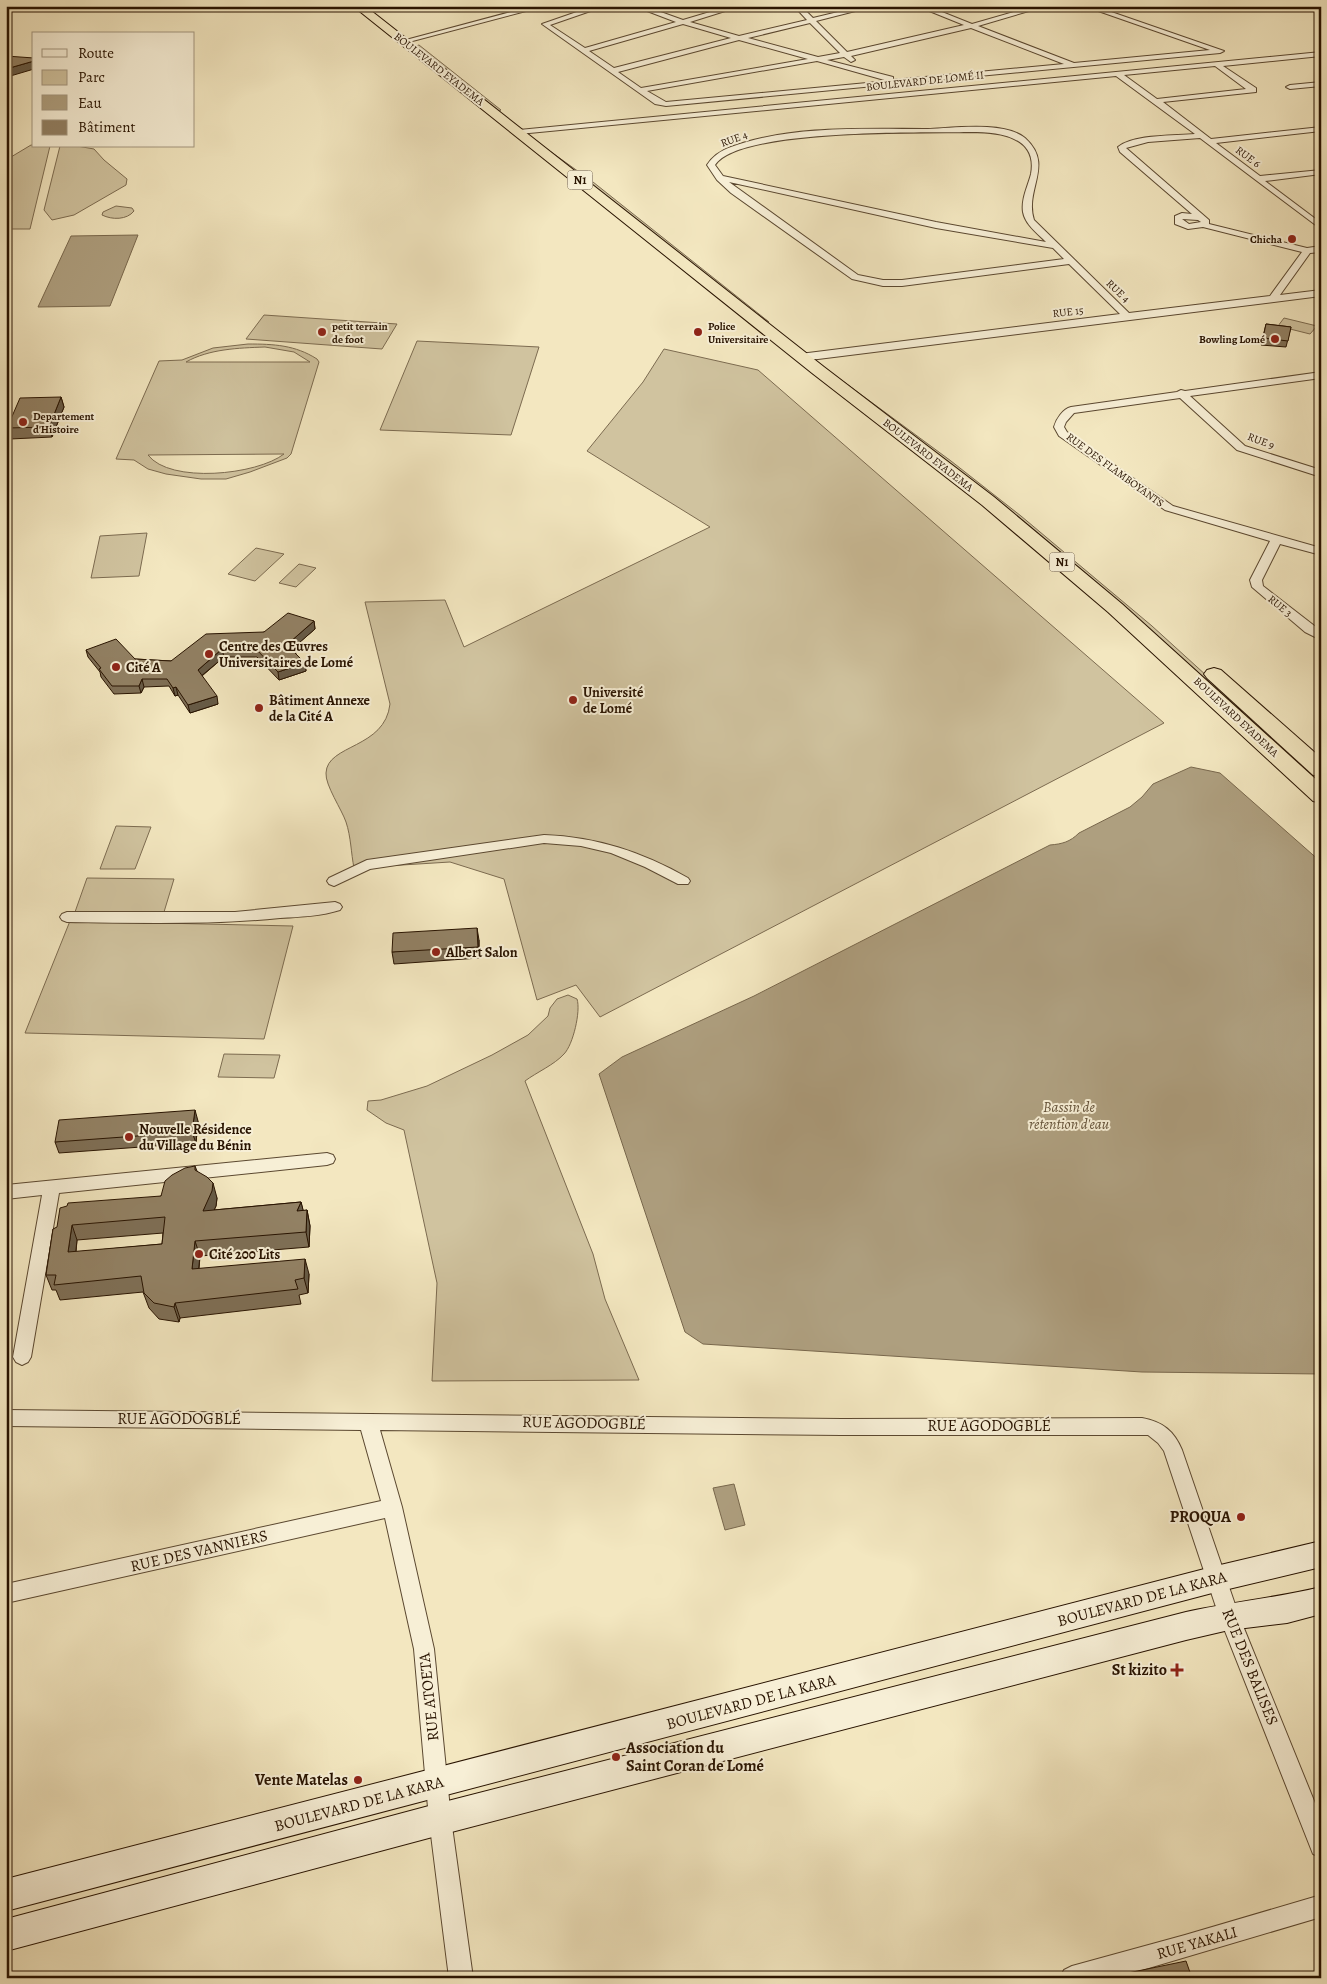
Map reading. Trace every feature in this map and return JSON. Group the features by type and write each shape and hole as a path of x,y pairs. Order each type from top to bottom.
{"highway":[{"name":"BOULEVARD EYADEMA","path":"358,6 408,39"},
{"name":"BOULEVARD EYADEMA","path":"372,6 408,39"},
{"name":"N1","path":"408,39 809,356"},
{"name":"BOULEVARD EYADEMA","path":"809,356 1067,566 1214,697 1318,782"}],"main road":[{"name":"BOULEVARD DE LA KARA","path":"6,1895 436,1771 1214,1573 1321,1554"},
{"path":"6,1935 443,1837 1235,1629 1287,1609 1321,1600"}],"street":[{"path":"408,39 525,6"},
{"path":"408,39 542,6"},
{"path":"602,6 546,23 658,102 670,104 1220,51 1087,6"},
{"path":"637,6 682,22 899,82"},
{"path":"584,51 738,6"},
{"path":"796,6 864,72"},
{"path":"612,71 872,6"},
{"path":"920,6 1074,65"},
{"path":"640,90 846,55 971,26 1044,6"},
{"name":"BOULEVARD DE LOMÉ II","path":"528,133 1321,55"},
{"path":"1159,103 1252,90 1218,65"},
{"name":"BOULEVARD DE LOMÉ II","path":"528,133 1218,65"},
{"name":"RUE 6","path":"1119,76 1159,103 1321,227"},
{"path":"1290,87 1321,84"},
{"path":"1208,142 1321,129"},
{"name":"RUE 4","path":"720,178 711,165 718,157 737,148 768,140 821,135 982,130 1012,134 1022,139 1032,149 1034,156 1036,176 1026,204 1026,213 1030,221 1127,316"},
{"path":"1200,136 1122,146 1123,150 1201,221 1307,251 1321,249"},
{"path":"1258,179 1321,172"},
{"path":"720,178 936,225 1056,246"},
{"path":"720,178 734,192 855,277 869,281 883,284 902,283 1071,261"},
{"path":"1306,215 1321,214"},
{"path":"1273,299 1307,251"},
{"name":"RUE 15","path":"809,356 1321,294"},
{"name":"RUE DES FLAMBOYANTS","path":"1321,375 1181,393 1071,410 1060,421 1059,427 1063,434 1169,508 1321,552"},
{"name":"RUE 9","path":"1181,393 1241,448 1321,474"},
{"name":"RUE 3","path":"1276,540 1256,580 1258,587 1310,630 1321,636"},
{"path":"334,881 367,865 544,839 569,839 620,850 656,866 682,881"},
{"path":"66,917 246,918 335,907"},
{"path":"6,1192 327,1159"},
{"path":"22,1357 52,1187"},
{"name":"RUE AGODOGBLÉ","path":"6,1418 842,1427 1142,1426 1153,1428 1160,1432"},
{"name":"RUE ATOETA","path":"368,1421 392,1507 424,1649 443,1837 461,1978"},
{"name":"RUE DES BALISES","path":"1160,1432 1168,1440 1173,1450 1214,1573 1321,1846"},
{"name":"RUE DES VANNIERS","path":"6,1594 392,1507"},
{"name":"RUE YAKALI","path":"1072,1978 1185,1947 1321,1906"}],"green space":[{"path":"419,45 501,110 499,111 416,46"},
{"path":"533,139 593,182 769,322 739,302"},
{"path":"31,145 32,148 50,148 30,229 6,229 6,160"},
{"path":"60,148 94,149 127,179 126,185 74,215 52,220 44,210"},
{"path":"116,206 132,208 134,211 123,218 110,218 102,215 103,212"},
{"name":"petit terrain de foot","path":"264,315 397,324 382,349 246,339"},
{"path":"1284,318 1317,326 1310,334 1278,326"},
{"path":"417,341 539,347 511,435 380,430"},
{"path":"248,344 275,345 301,351 317,359 319,362 291,454 287,458 226,479 201,479 166,474 148,469 134,460 116,459 159,361 182,360 213,348","holes":["265,347 294,352 310,362 186,362 214,352","284,454 254,467 214,473 194,473 175,470 159,464 148,455"]},
{"path":"664,349 758,370 1164,723 600,1017 576,985 537,1000 504,879 450,862 354,868 346,822 328,784 326,773 329,764 336,756 368,738 378,730 386,719 390,704 365,602 445,600 464,647 710,527 587,451 643,382"},
{"path":"821,365 951,461 1021,516 1152,626 1252,717 1235,706"},
{"path":"147,533 139,576 91,578 100,536"},
{"path":"256,548 284,554 255,581 228,574"},
{"path":"299,564 316,568 296,587 279,583"},
{"path":"116,826 151,827 135,869 100,869"},
{"path":"87,878 174,879 164,912 75,912"},
{"path":"70,921 293,926 264,1039 25,1033"},
{"path":"568,995 577,999 578,1011 573,1036 567,1050 555,1062 525,1081 593,1254 605,1299 639,1380 432,1381 437,1283 404,1130 386,1123 367,1110 368,1101 381,1100 427,1086 492,1055 528,1035 548,1016 550,1008 557,999"},
{"path":"224,1054 280,1055 274,1078 218,1077"}],"water":[{"path":"138,235 110,306 38,307 71,236"},
{"name":"Bassin de rétention d'eau","path":"1191,767 1220,773 1321,862 1321,1374 1142,1372 703,1344 685,1332 599,1074 622,1057 754,996 1050,845 1069,840 1130,807 1153,784"},
{"path":"734,1484 745,1525 725,1530 713,1488"}],"building":[{"path":"6,56 32,58 32,62 6,69"},
{"path":"1266,324 1291,327 1288,341 1263,338"},
{"path":"61,397 49,427 7,428 20,398"},
{"name":"Cité A","path":"288,613 314,621 290,642 295,649 292,650 305,663 278,672 256,649 222,649 198,670 217,696 188,705 176,687 173,688 167,679 142,679 139,686 112,686 99,669 101,668 86,650 116,639 135,659 171,661 206,634 264,632"},
{"path":"477,928 478,947 392,952 393,933"},
{"path":"195,1110 192,1132 55,1142 59,1120"},
{"path":"195,1166 195,1170 213,1183 212,1191 203,1211 301,1202 297,1211 307,1210 306,1232 195,1241 192,1269 305,1259 304,1278 295,1280 298,1289 175,1303 174,1307 154,1303 144,1293 141,1276 54,1285 56,1275 46,1275 53,1229 57,1227 60,1208 67,1206 68,1203 161,1196 165,1181 185,1168","holes":["165,1217 162,1244 68,1252 72,1225"]},
{"path":"1186,1961 1192,1978 1120,1978 1123,1974"}],"place":[{"name":"Chicha","path":"1292,239"},
{"name":"petit terrain de foot","path":"322,332"},
{"name":"Police Universitaire","path":"698,332"},
{"name":"Bowling Lomé","path":"1275,339"},
{"name":"Departement d'Histoire","path":"23,422"},
{"name":"Centre des Œuvres Universitaires de Lomé","path":"209,654"},
{"name":"Cité A","path":"116,667"},
{"name":"Université de Lomé","path":"573,700"},
{"name":"Bâtiment Annexe de la Cité A","path":"259,708"},
{"name":"Albert Salon","path":"436,952"},
{"name":"Nouvelle Résidence du Village du Bénin","path":"129,1137"},
{"name":"Cité 200 Lits","path":"199,1254"},
{"name":"PROQUA","path":"1241,1517"},
{"name":"St kizito","path":"1177,1670"},
{"name":"Association du Saint Coran de Lomé","path":"616,1757"},
{"name":"Vente Matelas","path":"358,1780"}]}
